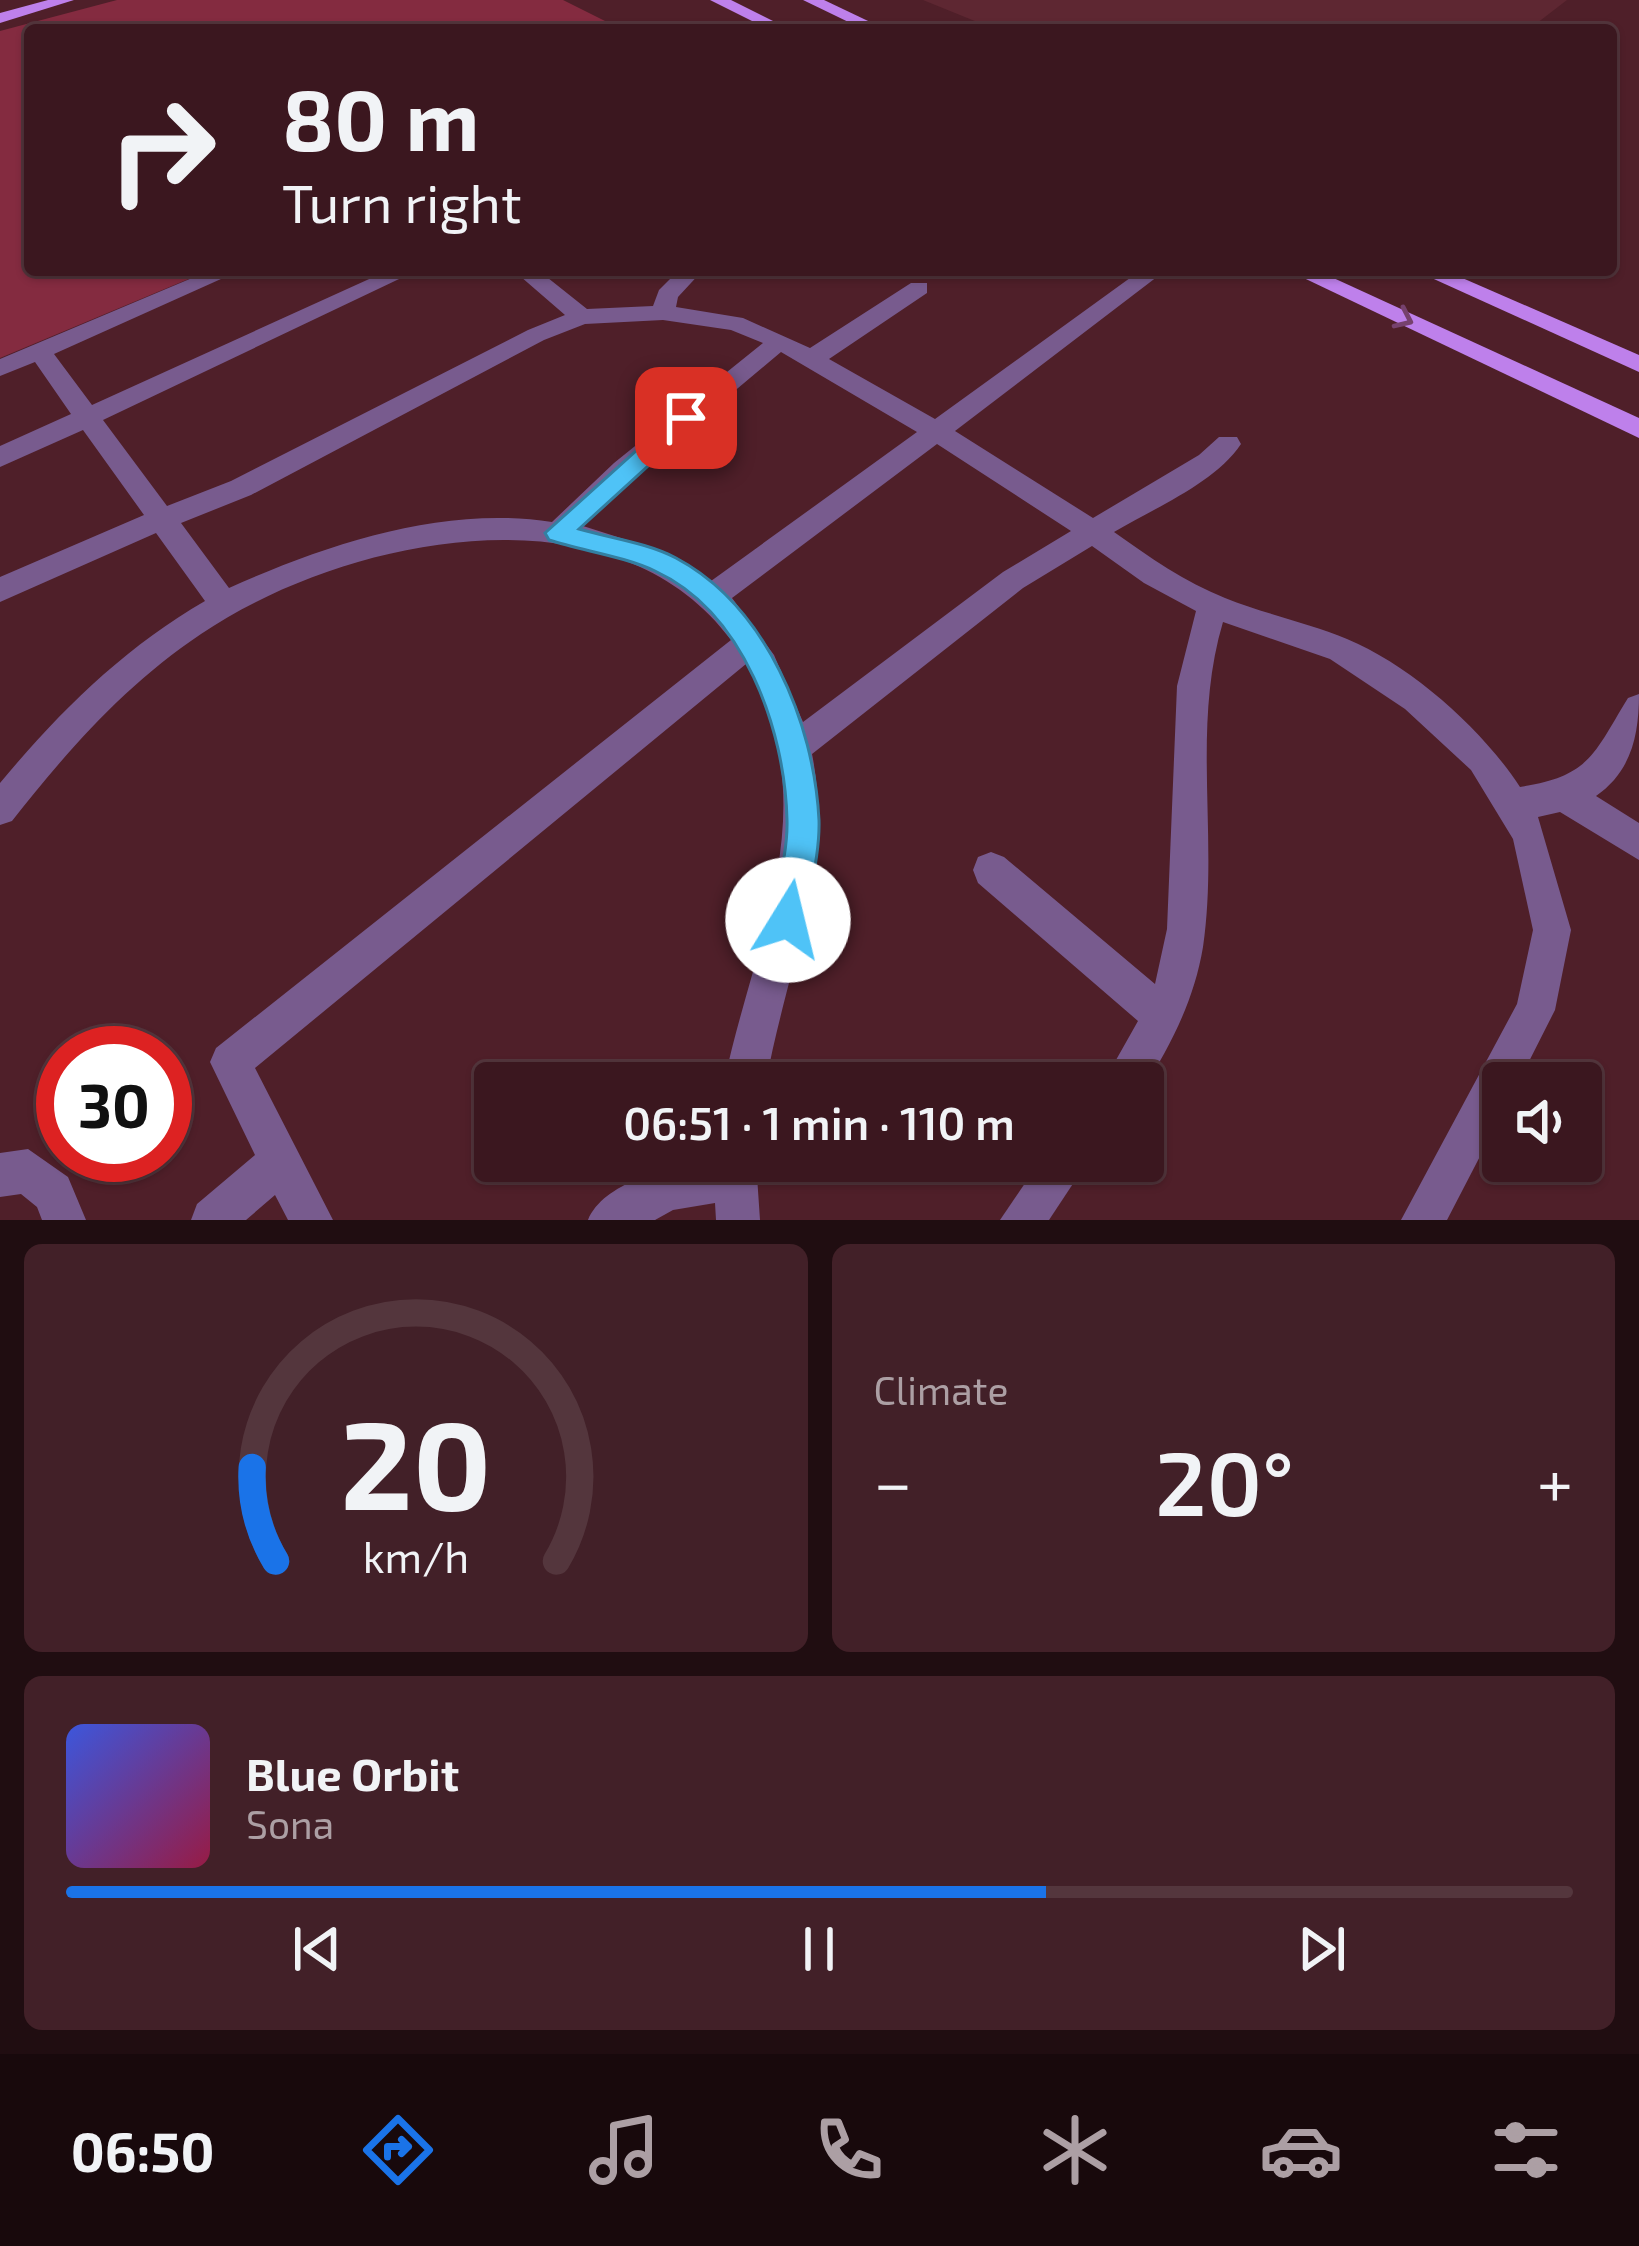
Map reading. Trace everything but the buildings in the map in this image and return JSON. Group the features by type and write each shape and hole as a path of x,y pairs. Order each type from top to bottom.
{"main road":[{"path":"0,18 66,0"},
{"path":"718,0 770,24"},
{"path":"811,0 865,24"},
{"path":"1311,276 1639,429"},
{"path":"1439,276 1639,364"}],"street":[{"path":"0,368 216,276"},
{"path":"0,457 394,276"},
{"path":"531,276 582,317"},
{"path":"663,313 667,295 681,276"},
{"path":"712,597 1148,276"},
{"path":"811,359 920,288"},
{"path":"0,590 241,488 536,335 582,317 663,313 735,323 780,340 1017,479 1089,534 1213,606 1341,650 1416,699 1483,759 1529,834 1552,930 1535,1010 1423,1220"},
{"path":"558,533 623,470 780,340"},
{"path":"39,351 224,604"},
{"path":"796,748 944,629 1208,462 1228,444"},
{"path":"0,809 59,734 133,668 224,604 313,563 398,538 480,529 558,533 665,564 712,597 750,642 796,748 803,825 788,920 748,1062"},
{"path":"1137,1062 1164,1018 1186,932 1189,697 1199,642 1213,606"},
{"path":"311,1220 230,1062 750,642"},
{"path":"1511,806 1567,797 1593,783 1639,708"},
{"path":"1567,797 1639,844"},
{"path":"992,870 1164,1018"},
{"path":"213,1220 281,1161"},
{"path":"0,1175 28,1171 53,1192 64,1220"},
{"path":"1022,1220 1051,1182"},
{"path":"610,1220 668,1189 735,1186"}],"shaded area":[{"path":"117,0 563,0 611,24 26,24"},
{"path":"923,0 1567,0 1536,24 982,24"},
{"path":"24,25 24,276 196,276 0,358 0,31"}],"route":[{"path":"686,418 558,533 665,564 712,597 750,642 796,748 803,825 788,920"}]}
